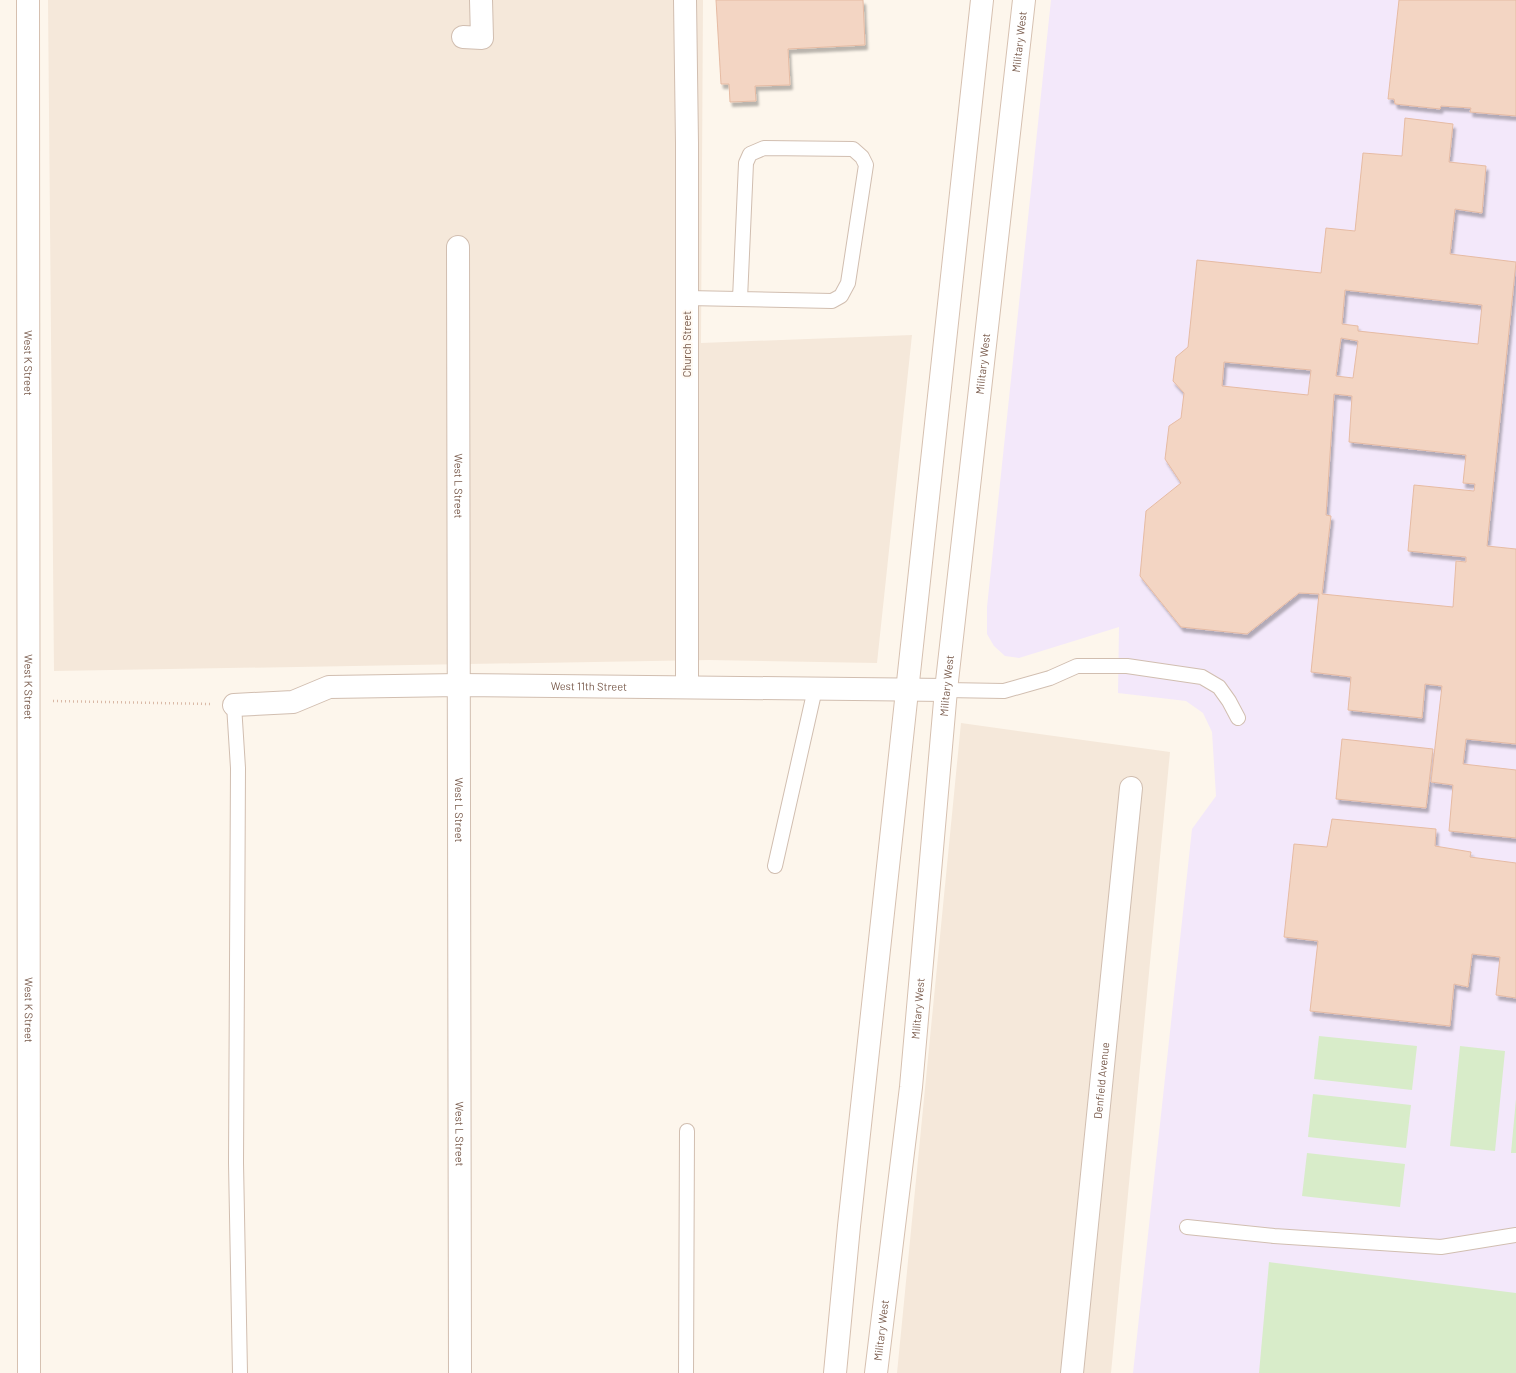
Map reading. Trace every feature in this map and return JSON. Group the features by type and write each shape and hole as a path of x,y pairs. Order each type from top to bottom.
{"street":[{"name":"West K Street","path":"28,0 28,1373"},
{"path":"463,37 482,38 481,0"},
{"name":"Church Street","path":"685,0 687,143 687,687"},
{"path":"835,1373 850,1218 982,0"},
{"name":"Military West","path":"876,1373 911,1087 946,690 1024,0"},
{"name":"West L Street","path":"458,247 460,1373"},
{"name":"West 11th Street","path":"234,704 293,702 329,687 459,685 946,690"},
{"name":"Denfield Avenue","path":"1072,1373 1131,788"}],"lane":[{"path":"686,298 832,301 841,296 848,283 866,165 862,157 853,149 764,148 750,154 746,163 740,299"},
{"path":"946,690 1004,691 1050,678 1076,666 1127,666 1202,677 1220,687 1238,718"},
{"path":"775,866 815,689"},
{"path":"234,704 238,768 236,1163 240,1373"},
{"path":"686,1373 687,1131"},
{"path":"1187,1227 1274,1236 1441,1247 1516,1235"}],"path":[{"path":"29,700 234,704"}],"shaded area":[{"path":"48,0 703,0 701,343 912,335 877,663 709,660 54,671"},
{"path":"1051,0 1516,0 1516,1373 1133,1373 1192,829 1216,796 1212,732 1203,713 1186,701 1118,693 1119,627 1019,658 1005,656 994,646 987,634 987,607"},
{"path":"961,723 1170,752 1111,1373 897,1373"}],"green space":[{"path":"1319,1036 1417,1046 1412,1090 1314,1079"},
{"path":"1460,1046 1505,1051 1495,1151 1450,1146"},
{"path":"1313,1094 1411,1105 1406,1148 1308,1137"},
{"path":"1516,1099 1516,1153 1511,1153"},
{"path":"1307,1153 1405,1164 1400,1207 1302,1196"},
{"path":"1269,1262 1516,1293 1516,1373 1259,1373"}],"building":[{"path":"716,0 863,0 865,45 788,49 790,85 755,86 756,101 730,102 729,84 721,84"},
{"path":"1399,0 1516,0 1516,116 1470,112 1471,108 1441,106 1440,109 1395,104 1394,99 1388,99"},
{"path":"1405,118 1453,124 1449,162 1486,166 1482,213 1455,209 1450,254 1516,262 1487,546 1516,549 1516,744 1466,739 1463,764 1516,770 1516,838 1449,831 1453,785 1431,782 1442,686 1425,684 1422,718 1348,710 1351,677 1311,672 1319,594 1299,593 1247,634 1181,627 1140,576 1146,511 1181,483 1165,459 1169,426 1181,418 1184,393 1173,381 1176,357 1188,347 1197,260 1321,273 1326,228 1355,231 1363,153 1402,156","holes":["1345,290 1482,305 1478,344 1358,331 1358,326 1342,324","1341,338 1358,341 1353,378 1336,376","1224,362 1311,370 1308,395 1222,386","1334,394 1352,396 1349,442 1466,455 1463,483 1475,484 1474,491 1414,485 1408,551 1466,557 1466,562 1456,561 1453,607 1322,594 1331,516 1326,515"]},
{"path":"1342,739 1433,749 1426,808 1336,799"},
{"path":"1332,819 1436,829 1435,846 1471,852 1470,857 1516,863 1516,998 1496,995 1500,957 1472,954 1468,987 1454,984 1450,1026 1310,1011 1318,941 1284,937 1294,844 1327,847"}]}
